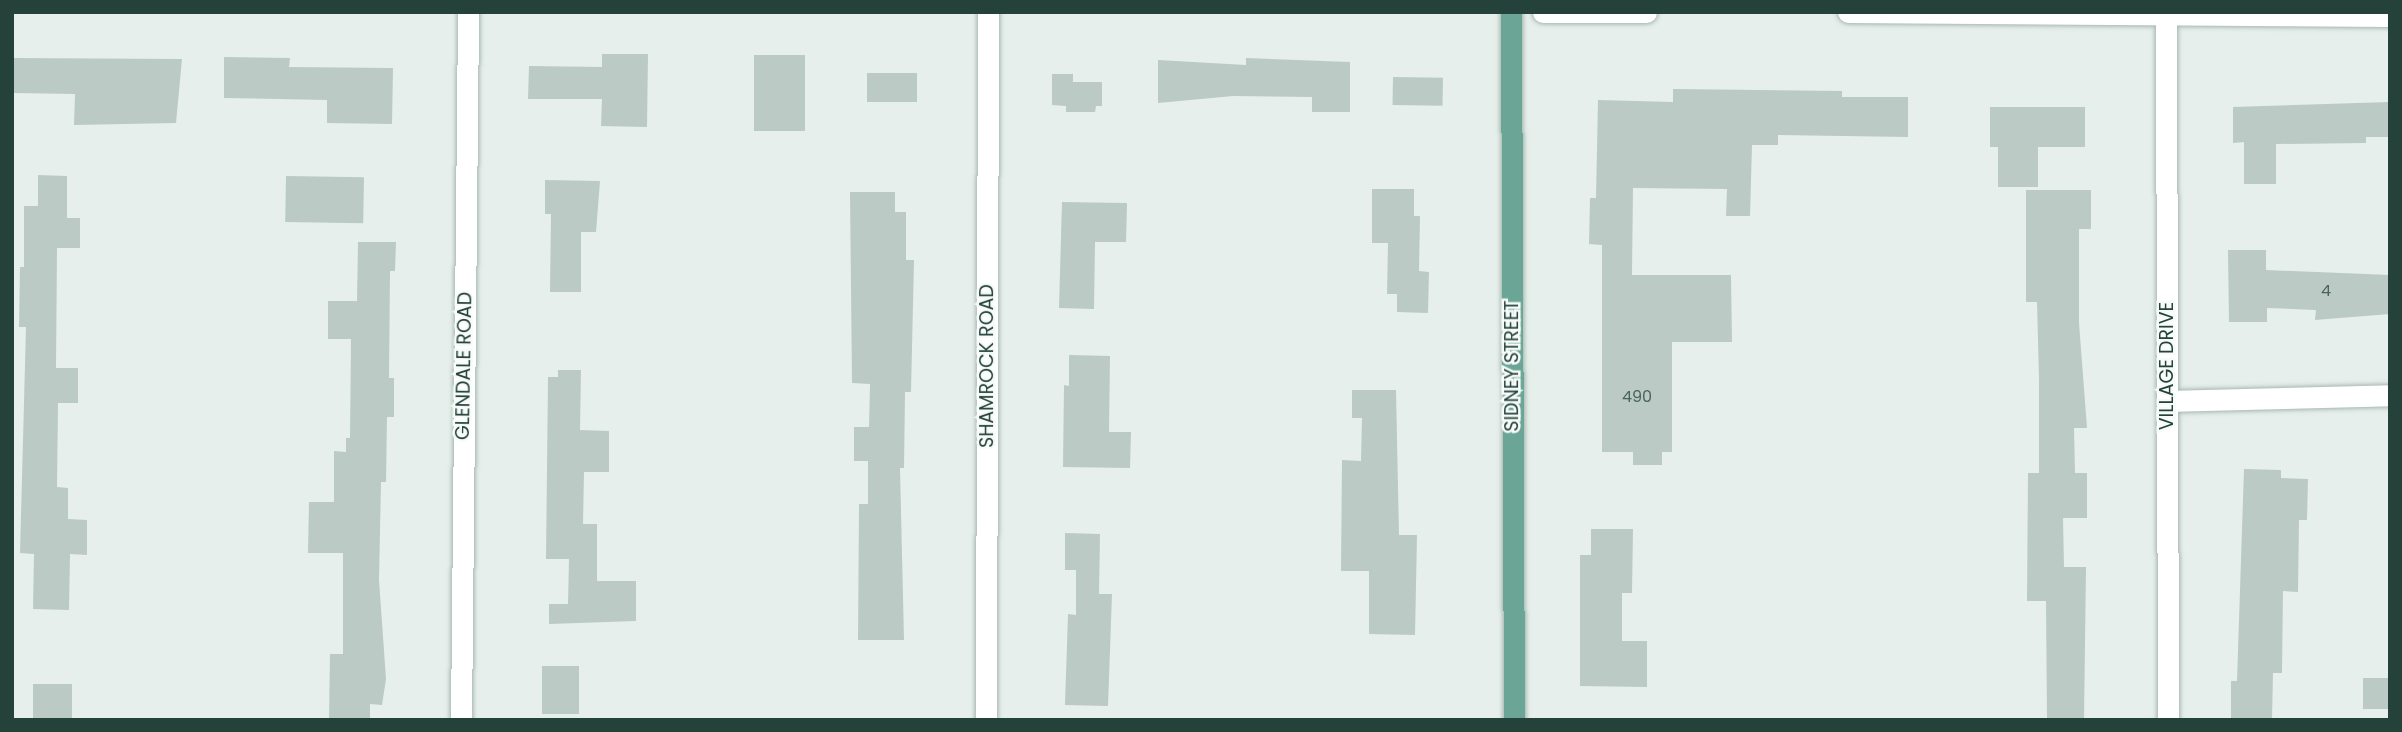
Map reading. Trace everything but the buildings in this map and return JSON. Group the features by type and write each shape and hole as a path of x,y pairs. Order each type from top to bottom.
{"main road":[{"name":"SIDNEY STREET","path":"1511,12 1514,720"}],"street":[{"name":"GLENDALE ROAD","path":"461,720 467,12"},
{"name":"SHAMROCK ROAD","path":"986,720 988,12"},
{"path":"1543,12 1646,12"},
{"path":"1848,12 2390,16"},
{"name":"VILLAGE DRIVE","path":"2166,15 2168,720"},
{"path":"2167,401 2390,395"}]}
